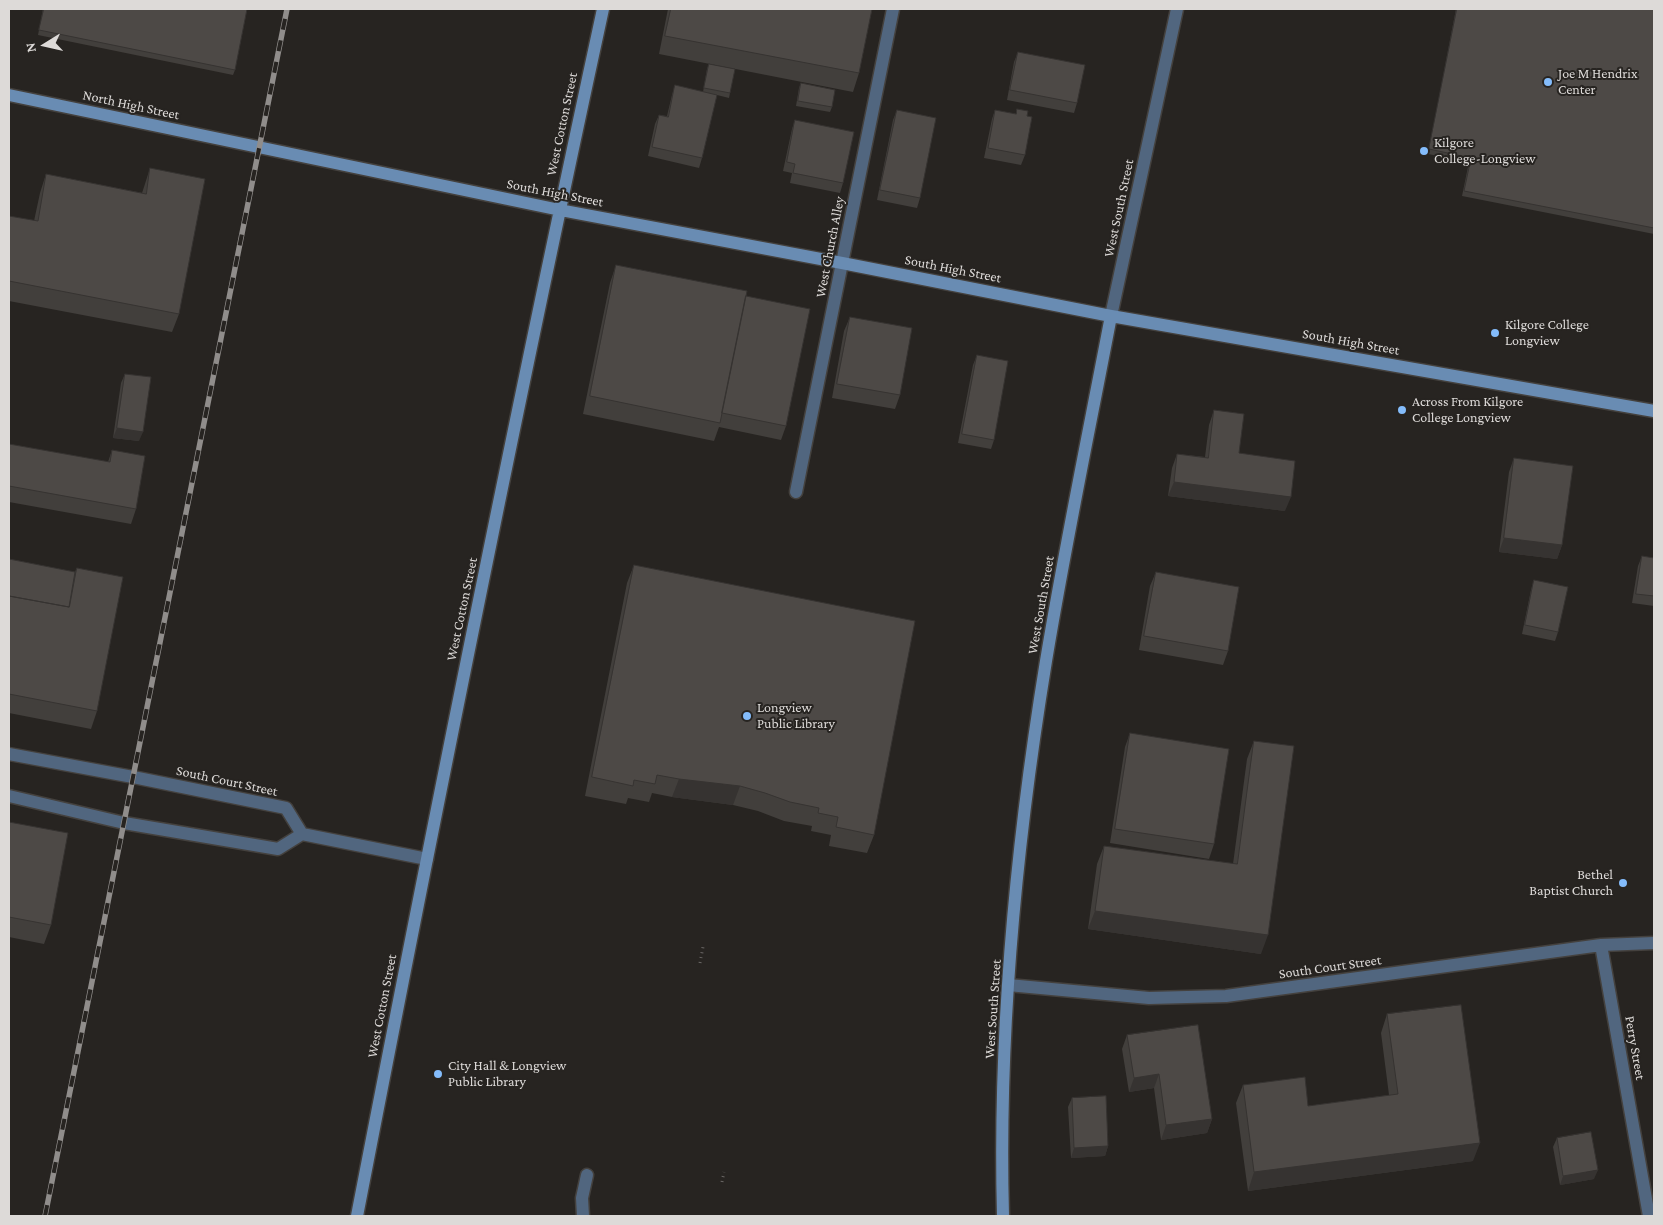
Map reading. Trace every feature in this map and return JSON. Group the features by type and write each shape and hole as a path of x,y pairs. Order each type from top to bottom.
{"main road":[{"name":"West Cotton Street","path":"357,1216 427,859 603,9"},
{"name":"North High Street","path":"9,95 248,144"},
{"name":"South High Street","path":"248,144 560,210 842,262 1111,316 1654,411"},
{"name":"West South Street","path":"1002,1216 1002,1096 1008,985 1017,882 1029,782 1046,662 1067,541 1111,316"}],"street":[{"name":"West Church Alley","path":"796,492 893,9"},
{"name":"West South Street","path":"1111,316 1177,9"},
{"name":"South Court Street","path":"9,754 286,808 302,834"},
{"path":"9,796 124,824 278,849 302,834 427,859"},
{"name":"South Court Street","path":"1008,985 1149,998 1226,996 1601,945 1654,943"},
{"name":"Perry Street","path":"1601,945 1649,1216"},
{"path":"584,1216 582,1198 587,1175"}],"path":[{"path":"700,964 703,947"},
{"path":"722,1182 724,1172"}],"building":[{"path":"44,9 247,9 235,70 39,30"},
{"path":"671,9 872,9 859,73 665,36"},
{"name":"Joe M Hendrix Center","path":"1457,9 1654,9 1654,228 1464,191 1471,158 1429,149"},
{"path":"1018,52 1085,65 1077,103 1010,90"},
{"path":"709,64 735,69 730,93 704,88"},
{"path":"801,83 835,90 832,107 798,101"},
{"path":"675,85 717,95 702,158 652,147 659,115 668,117"},
{"path":"1017,109 1028,111 1027,116 1032,117 1025,155 988,148 995,110 1016,114"},
{"path":"897,110 936,118 920,198 880,190"},
{"path":"795,120 854,132 843,183 793,173 795,164 787,162"},
{"path":"150,168 205,179 179,314 9,281 9,216 38,221 46,174 146,194"},
{"path":"616,265 747,291 720,423 590,396"},
{"path":"746,296 810,309 786,426 722,413"},
{"path":"850,317 912,328 900,395 837,384"},
{"path":"977,355 1008,361 994,440 962,434"},
{"path":"125,374 151,377 143,432 117,428"},
{"path":"1214,410 1244,414 1239,453 1295,461 1291,497 1174,482 1177,454 1208,458"},
{"path":"9,444 110,462 112,450 145,456 136,509 9,486"},
{"path":"1514,458 1573,466 1562,545 1504,538"},
{"path":"1642,556 1654,558 1654,596 1636,594"},
{"path":"9,559 75,572 69,607 9,596"},
{"name":"Longview Public Library","path":"634,565 915,621 874,835 836,827 838,817 818,813 819,808 790,802 740,786 657,775 655,784 634,780 633,786 592,777"},
{"path":"77,568 123,577 97,711 9,694 9,596 69,607"},
{"path":"1156,572 1239,587 1228,651 1144,636"},
{"path":"1534,580 1568,587 1558,632 1525,625"},
{"path":"1130,733 1229,749 1214,844 1115,829"},
{"path":"1254,741 1294,746 1268,935 1095,911 1104,846 1237,864"},
{"path":"9,822 68,833 51,925 9,917"},
{"path":"1461,1005 1480,1143 1254,1172 1243,1085 1305,1077 1308,1106 1398,1094 1387,1014"},
{"path":"1198,1025 1212,1119 1166,1125 1159,1074 1134,1078 1127,1035"},
{"path":"1106,1096 1108,1146 1074,1148 1072,1098"},
{"path":"1591,1132 1598,1170 1563,1176 1557,1138"}],"railway":[{"path":"45,1216 287,9"}],"place":[{"name":"Joe M Hendrix Center","path":"1548,82"},
{"name":"Kilgore College-Longview","path":"1424,151"},
{"name":"Kilgore College Longview","path":"1495,333"},
{"name":"Across From Kilgore College Longview","path":"1402,410"},
{"name":"Longview Public Library","path":"747,716"},
{"name":"Bethel Baptist Church","path":"1623,883"},
{"name":"City Hall & Longview Public Library","path":"438,1074"}]}
